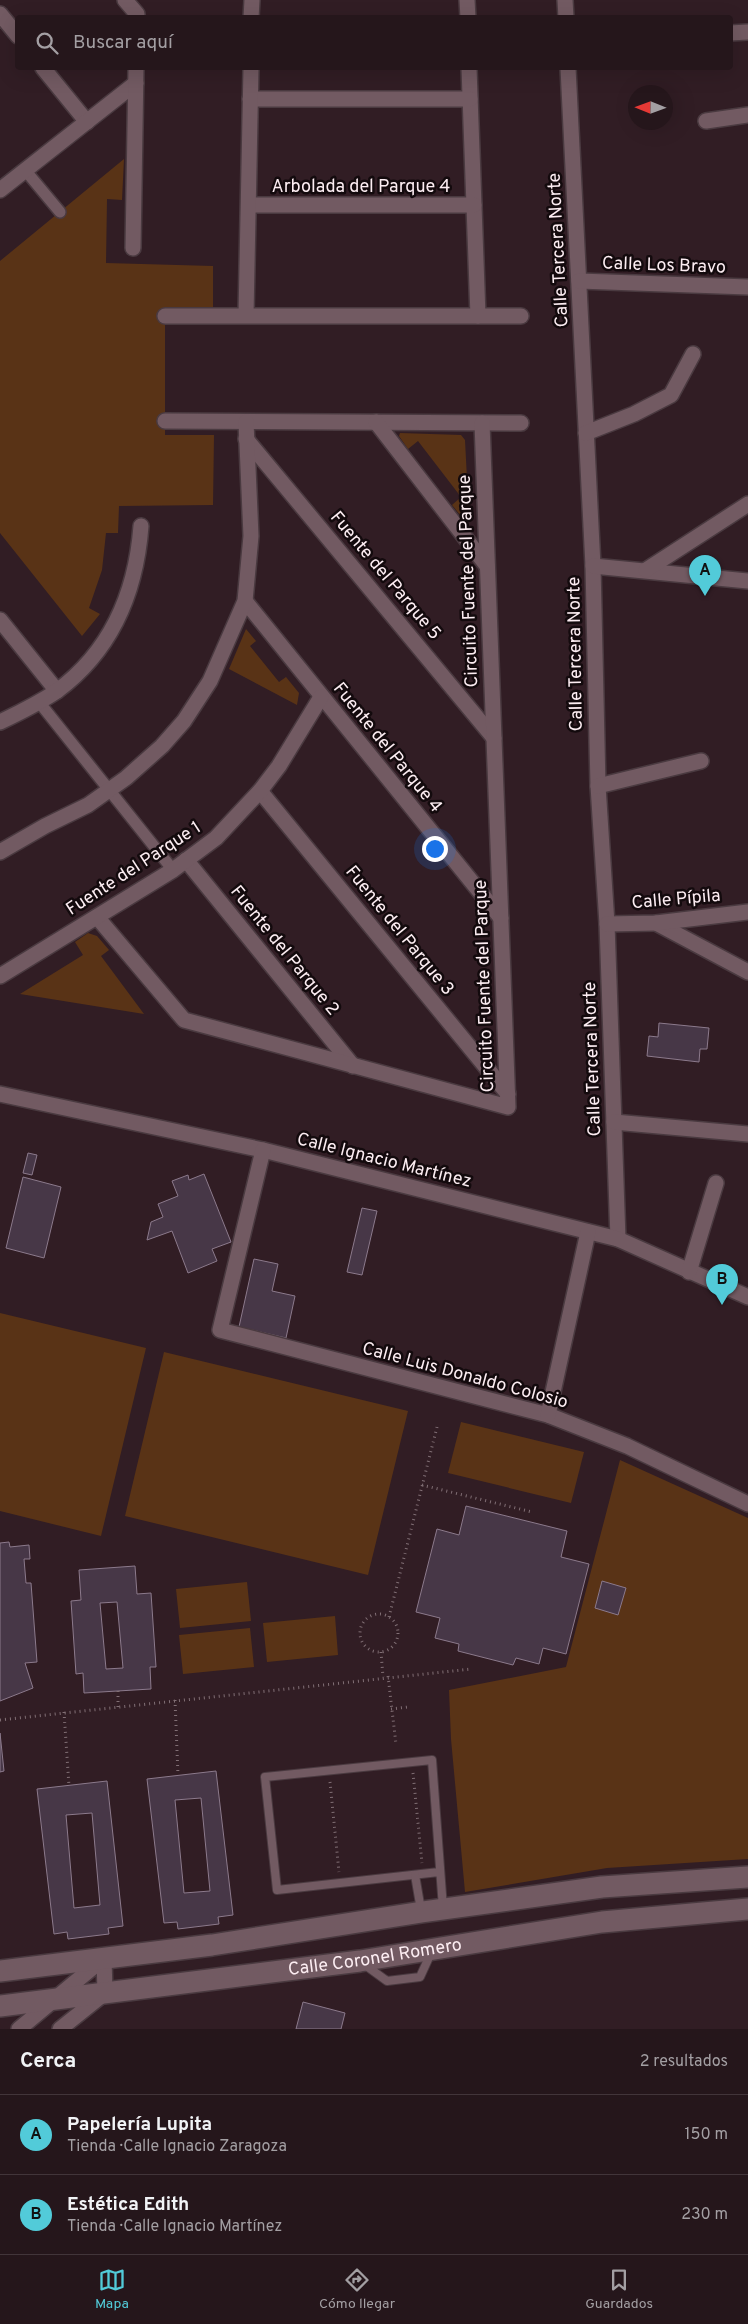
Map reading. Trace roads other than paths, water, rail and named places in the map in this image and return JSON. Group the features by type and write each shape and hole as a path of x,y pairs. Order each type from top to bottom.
{"main road":[{"name":"Calle Coronel Romero","path":"0,1971 212,1945 442,1908 602,1887 748,1877"},
{"name":"Calle Coronel Romero","path":"0,2006 360,1961 602,1922 748,1909"}],"street":[{"path":"125,0 137,11"},
{"path":"252,0 252,15"},
{"path":"467,0 468,15"},
{"path":"565,0 566,15"},
{"path":"0,14 15,32"},
{"path":"733,33 748,32"},
{"path":"45,70 87,122"},
{"path":"133,248 136,70"},
{"path":"246,316 251,70"},
{"path":"469,70 478,316"},
{"name":"Calle Tercera Norte","path":"568,70 593,566 598,786 607,924 618,1240"},
{"path":"2,184 25,170 136,84"},
{"path":"250,99 470,99"},
{"path":"706,121 748,115"},
{"path":"25,170 60,212"},
{"name":"Arbolada del Parque 4","path":"249,205 474,205"},
{"name":"Calle Los Bravo","path":"579,281 748,287"},
{"path":"164,316 521,316"},
{"path":"586,433 634,414 671,395 692,354"},
{"path":"165,422 521,423"},
{"path":"0,852 45,826 88,805 109,791 162,746 198,701 224,653 245,601 251,536 246,422"},
{"path":"376,422 488,566"},
{"name":"Circuito Fuente del Parque","path":"97,917 184,1020 508,1107 482,423"},
{"name":"Fuente del Parque 5","path":"246,439 494,738"},
{"path":"646,570 748,504"},
{"path":"0,722 57,691 87,666 122,612 136,562 141,526"},
{"path":"593,566 748,581"},
{"name":"Fuente del Parque 4","path":"245,601 501,918"},
{"path":"0,620 57,691"},
{"name":"Fuente del Parque 1","path":"0,976 173,870 216,838 260,791 279,766 321,697"},
{"path":"39,702 173,870"},
{"path":"598,786 700,761"},
{"name":"Fuente del Parque 3","path":"260,791 508,1094"},
{"name":"Fuente del Parque 2","path":"186,860 353,1066"},
{"name":"Calle Pípila","path":"607,924 656,923 748,912"},
{"path":"656,923 748,972"},
{"name":"Calle Ignacio Martínez","path":"0,1094 263,1150 618,1240 748,1297"},
{"path":"614,1122 748,1134"},
{"name":"Calle Luis Donaldo Colosio","path":"263,1150 220,1330 548,1414 627,1446 748,1504"},
{"path":"689,1272 716,1183"},
{"path":"548,1414 588,1232"},
{"path":"60,2029 104,1993 104,1958"},
{"path":"20,2029 104,1958"}],"lane":[{"path":"440,1872 277,1890 266,1777 432,1760 440,1872 442,1908"},
{"path":"419,1874 422,1912"}],"place":[{"name":"Papelería Lupita","path":"705,596"},
{"name":"Estética Edith","path":"722,1305"}]}
